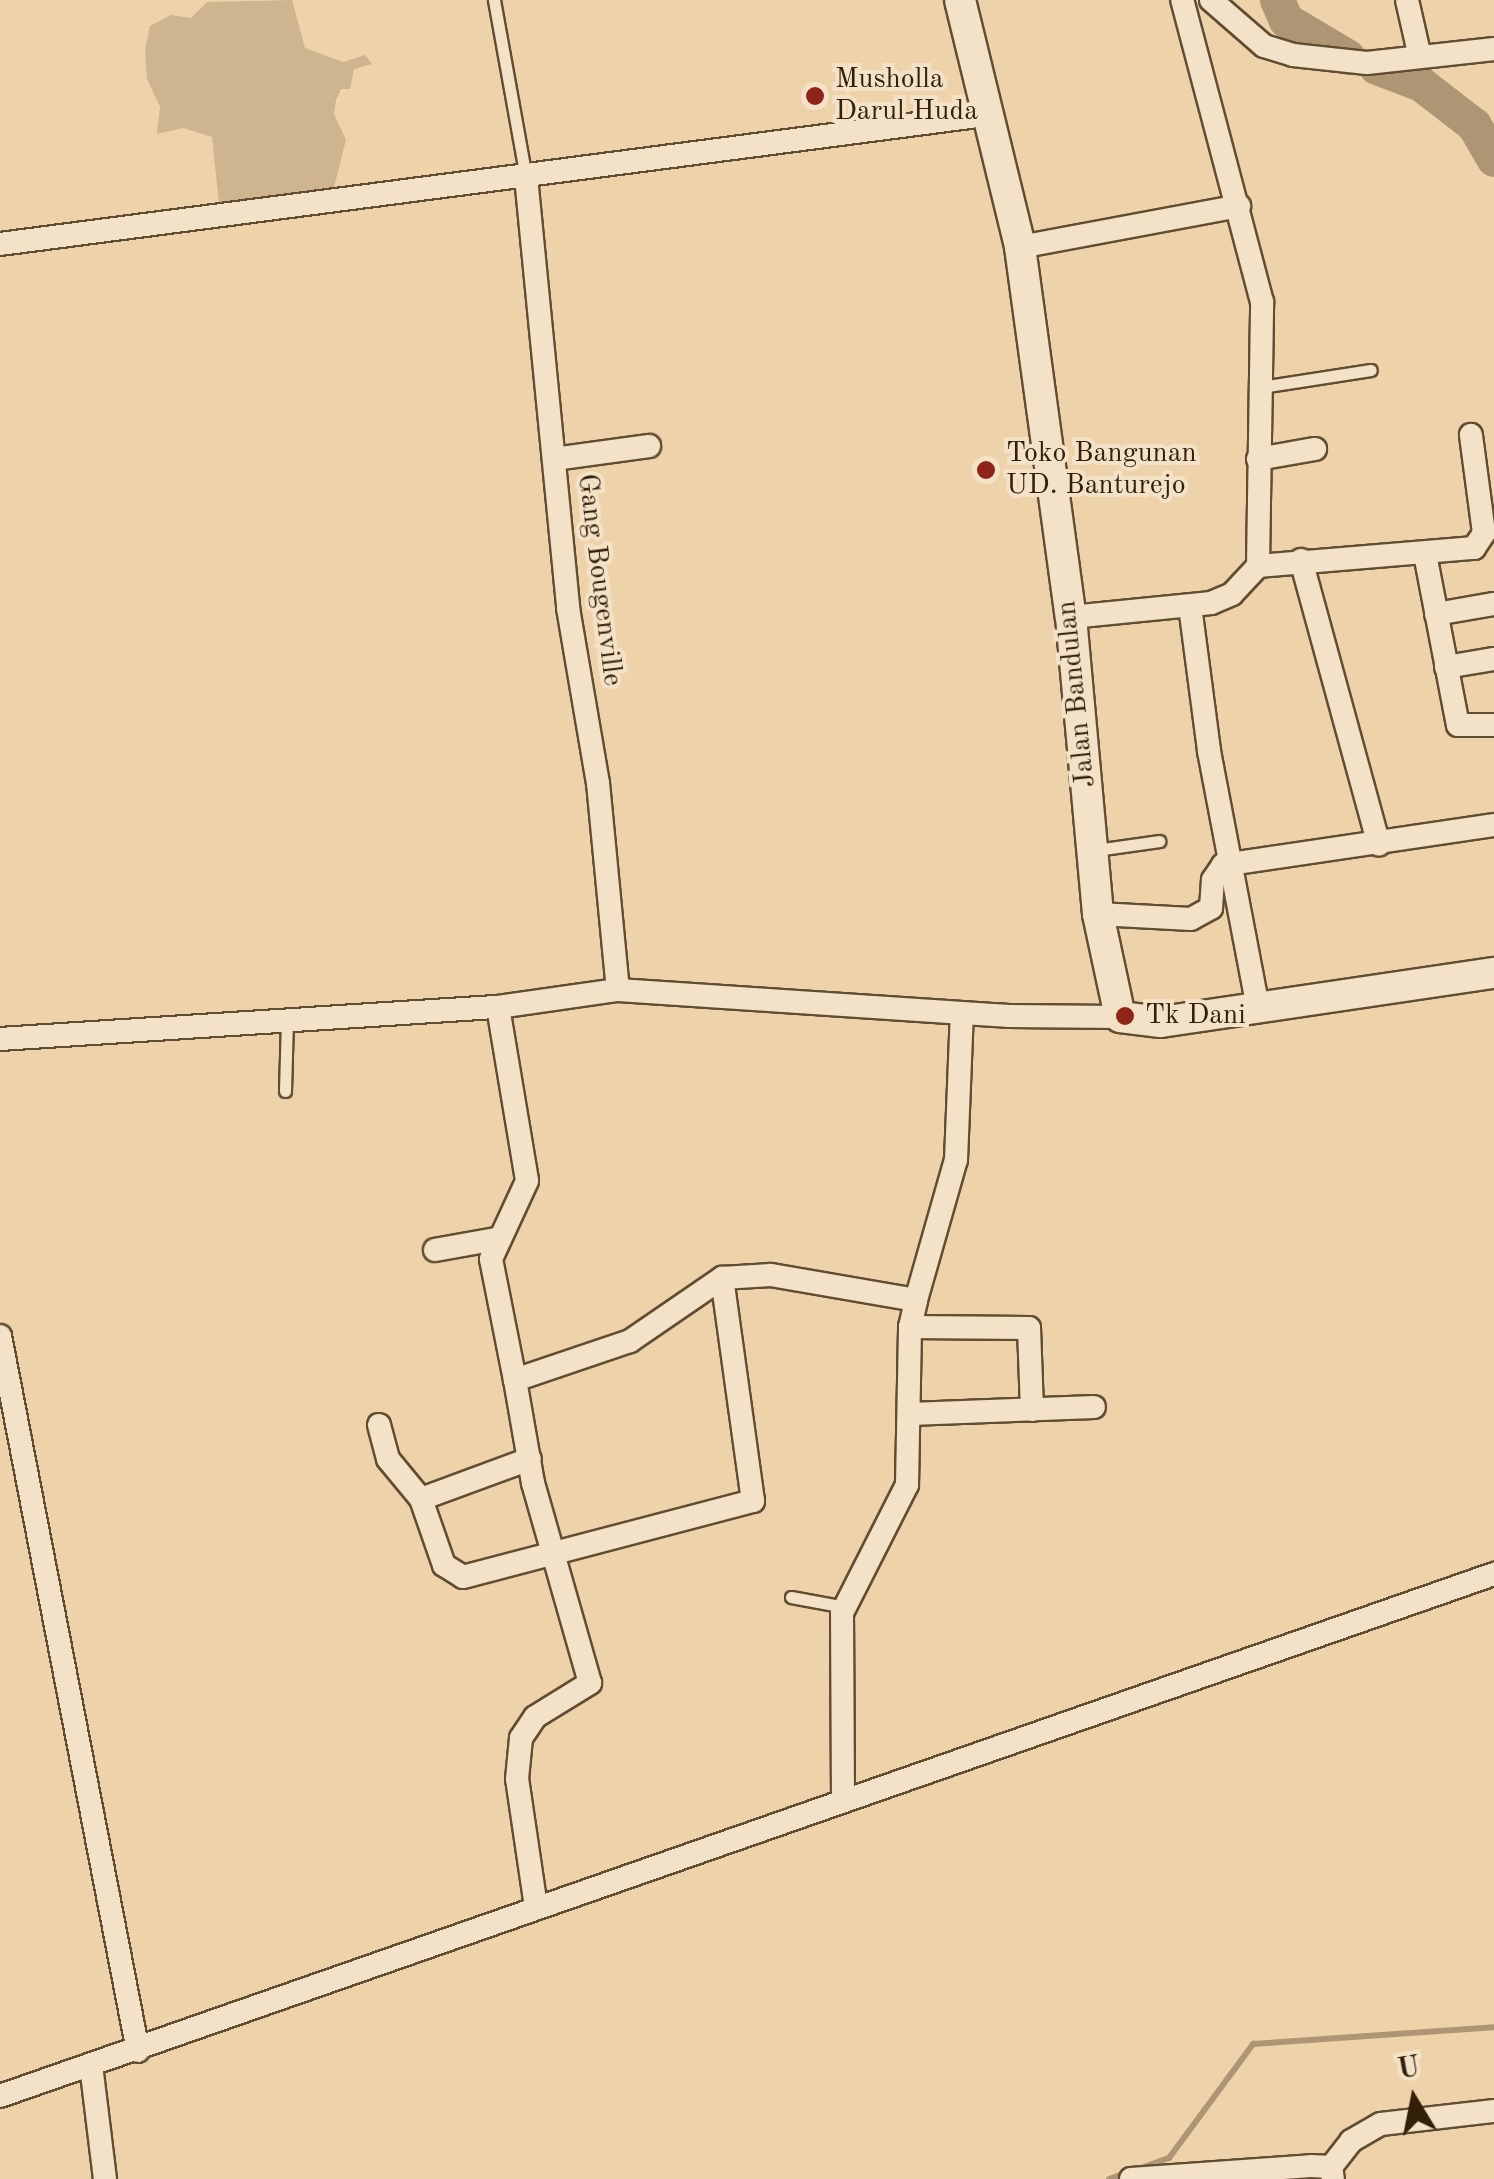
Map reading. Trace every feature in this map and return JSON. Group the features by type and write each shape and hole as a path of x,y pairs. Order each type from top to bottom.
{"street":[{"name":"Jalan Bandulan","path":"960,0 1020,248 1070,617 1098,914 1120,1017"},
{"path":"1182,0 1262,302 1258,566"},
{"path":"1211,0 1264,46 1293,55 1366,63 1420,53 1494,49"},
{"path":"1406,0 1420,53"},
{"path":"0,244 985,115"},
{"name":"Gang Bougenville","path":"526,177 568,608 598,782 618,990"},
{"path":"1020,248 1239,206"},
{"path":"1070,617 1190,606 1232,594 1258,566 1474,548 1484,534 1471,435"},
{"path":"554,459 650,446"},
{"path":"1258,459 1316,449"},
{"path":"1425,554 1458,725 1494,725"},
{"path":"1301,560 1379,844"},
{"path":"1436,614 1494,604"},
{"path":"1190,606 1230,864 1258,1008"},
{"path":"1446,667 1494,659"},
{"path":"1098,914 1205,914 1217,871 1230,864 1494,824"},
{"path":"0,1038 498,1007 618,990 1161,1022 1494,972"},
{"path":"498,1007 527,1181 496,1238 494,1293 553,1552 590,1683 535,1717 521,1738 517,1779 536,1907"},
{"path":"844,1801 839,1657 845,1607 907,1486 910,1327 956,1160 962,1013"},
{"path":"434,1250 496,1238"},
{"path":"515,1380 630,1341 722,1278 772,1275 916,1300"},
{"path":"378,1425 388,1459 421,1499 452,1573 480,1576 553,1552 753,1501 722,1278"},
{"path":"910,1327 1030,1328 1032,1410"},
{"path":"0,1336 138,2050"},
{"path":"910,1414 1094,1408"},
{"path":"421,1499 530,1458"},
{"path":"0,2096 1494,1574"},
{"path":"92,2065 106,2179"},
{"path":"1131,2179 1332,2173 1351,2141 1382,2124 1494,2111"}],"lane":[{"path":"494,0 526,177"},
{"path":"1261,387 1371,370"},
{"path":"1092,850 1159,840"},
{"path":"286,1090 287,1020"},
{"path":"791,1597 845,1607"}],"shaded area":[{"path":"292,0 305,48 343,62 365,55 372,64 354,69 350,89 341,89 336,100 334,114 346,140 331,199 220,214 212,137 183,128 157,134 160,107 147,79 145,50 150,26 171,15 191,18 207,2"}],"waterway":[{"path":"1277,0 1286,20 1348,57"},
{"path":"1376,67 1421,84 1474,125 1494,159"},
{"path":"1141,2168 1169,2158 1253,2044 1494,2027"},
{"path":"1109,2179 1129,2172"}],"place":[{"name":"Musholla Darul Huda","path":"815,96"},
{"name":"Toko Bangunan UD. Banturejo","path":"986,470"},
{"name":"Tk Dani","path":"1125,1016"}]}
